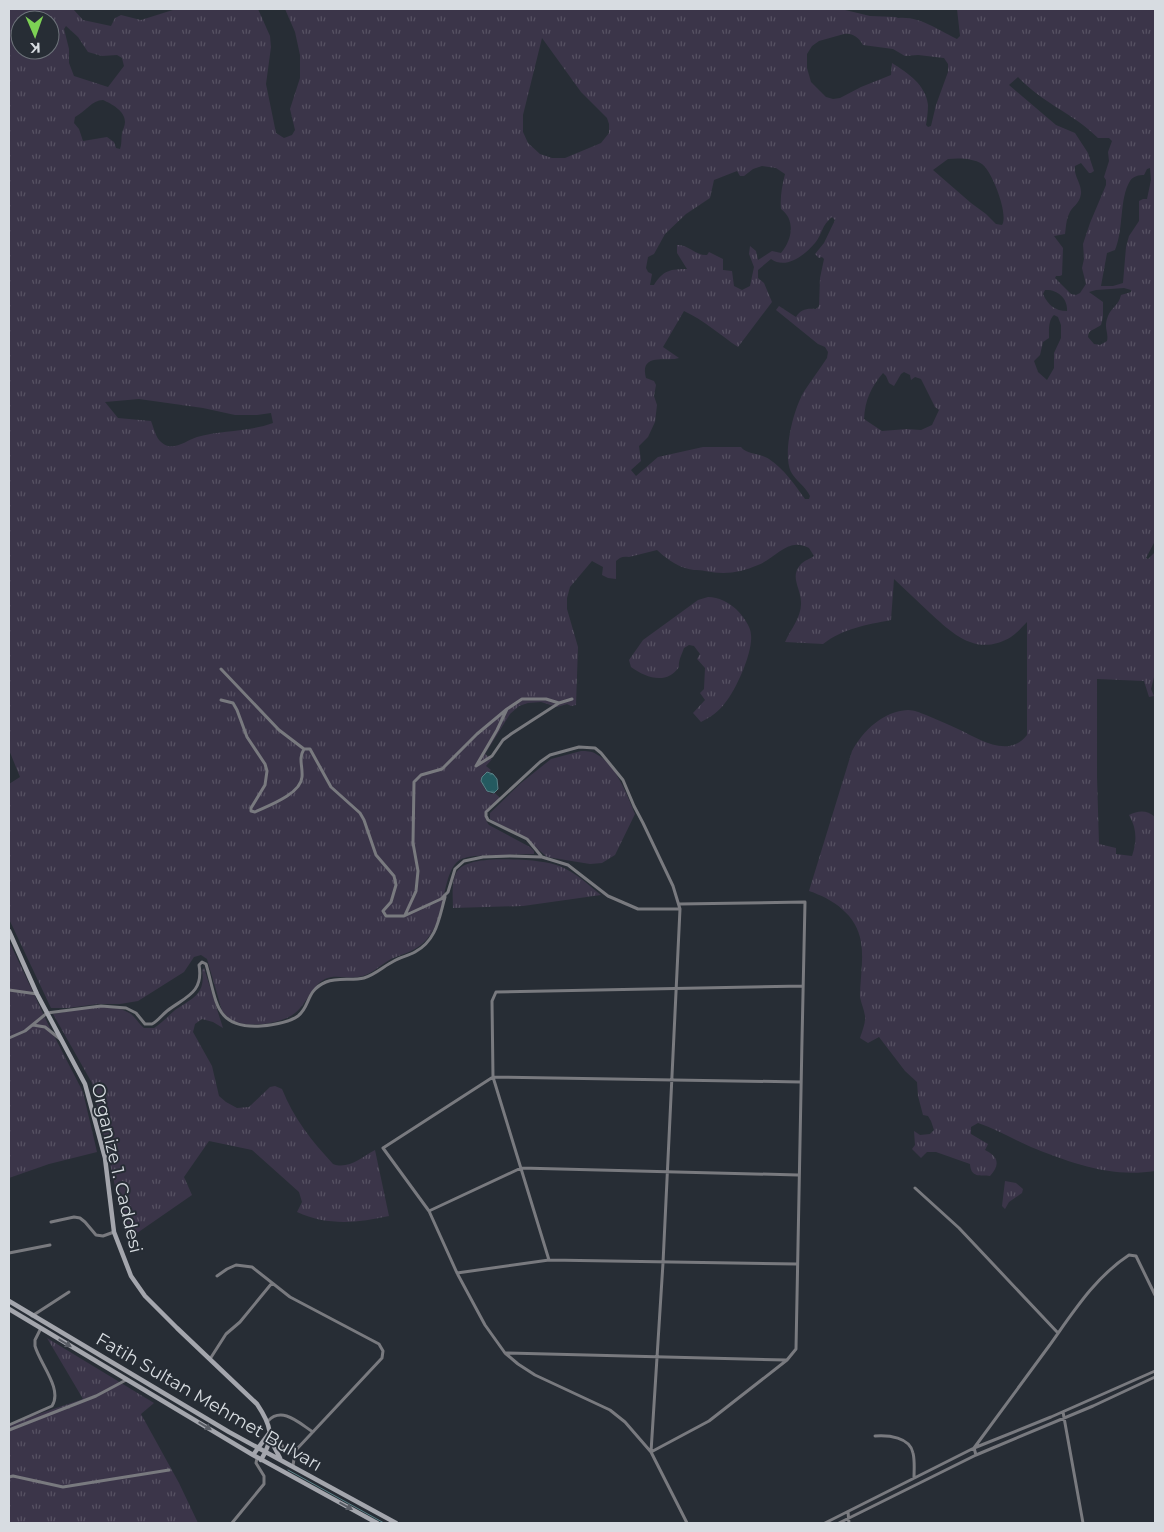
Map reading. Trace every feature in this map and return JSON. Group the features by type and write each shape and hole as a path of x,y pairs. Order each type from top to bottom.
{"main road":[{"name":"Organize 1. Caddesi","path":"9,931 37,994 85,1084 108,1175 114,1232 131,1276 145,1296 257,1404 268,1421 270,1439"},
{"name":"Fatih Sultan Mehmet Bulvarı","path":"9,1301 229,1432 396,1523"},
{"name":"Fatih Sultan Mehmet Bulvarı","path":"9,1309 257,1458 377,1523"},
{"path":"257,1458 258,1447 270,1431"},
{"path":"257,1458 266,1451 270,1439"},
{"path":"270,1439 281,1460"}],"street":[{"path":"221,669 279,730 304,749 309,748 331,787 364,820 376,855 394,876 396,885 391,902 383,911 384,915 404,916 445,896"},
{"path":"404,916 416,891 418,871 413,842 414,782 421,775 442,769 477,734 522,699 546,699 559,702"},
{"path":"507,709 476,766 492,756 503,740 511,734 559,702 572,699"},
{"path":"222,700 233,703 247,737 267,771 265,785 251,808 253,812 279,802 299,785 302,777 300,758 304,749"},
{"path":"542,857 526,839 488,820 486,812 550,755 579,747 595,748 606,758 623,780 673,886 680,909 663,1263 651,1452"},
{"path":"9,1038 25,1031 47,1014 101,1006 119,1006 133,1011 145,1024 152,1024 194,992 200,979 199,965 203,962 206,964 221,1013 225,1018 245,1027 285,1022 300,1014 309,995 321,984 329,980 362,979 372,975 396,959 415,952 428,943 436,930 445,896 455,869 464,861 482,857 542,857 568,865 608,896 632,908 680,909"},
{"path":"651,1452 709,1421 787,1360 796,1349 804,902 678,904"},
{"path":"549,1260 493,1077 492,1001 496,992 803,986"},
{"path":"9,990 37,994"},
{"path":"32,1025 45,1027 62,1041"},
{"path":"687,1523 651,1452 626,1422 610,1410 535,1375 505,1353 485,1325 457,1273 429,1211 383,1148 493,1077 801,1082"},
{"path":"429,1211 521,1168 798,1175"},
{"path":"914,1188 959,1228 1058,1333"},
{"path":"51,1222 74,1216 86,1222 96,1235 103,1236 114,1232"},
{"path":"9,1253 50,1245"},
{"path":"974,1448 1095,1284 1129,1255 1134,1255 1138,1258 1155,1294"},
{"path":"457,1273 549,1260 797,1264"},
{"path":"217,1276 230,1267 245,1265 252,1267 290,1297 379,1344 382,1349 382,1358 295,1451 290,1453 285,1451 276,1434 270,1431"},
{"path":"210,1359 226,1334 240,1322 272,1283"},
{"path":"32,1316 69,1292"},
{"path":"9,1425 52,1406 54,1402 55,1390 35,1346 35,1340 41,1328"},
{"path":"505,1353 787,1360"},
{"path":"825,1523 974,1448 1063,1412 1155,1371"},
{"path":"839,1523 976,1455 1155,1377"},
{"path":"9,1430 96,1396 127,1379"},
{"path":"1063,1412 1083,1523"},
{"path":"268,1421 275,1415 283,1414 313,1432"},
{"path":"875,1436 893,1437 910,1446 913,1453 914,1478"},
{"path":"974,1448 976,1455"},
{"path":"293,1466 295,1451"},
{"path":"232,1523 264,1484 264,1476 256,1463 257,1458"},
{"path":"9,1477 13,1476 63,1487 169,1470"},
{"path":"848,1512 849,1523"}],"green space":[{"path":"9,9 73,9 83,20 111,26 115,18 121,15 141,20 176,9 258,9 270,36 271,47 266,84 276,133 284,138 292,135 295,130 290,109 300,78 300,55 295,32 285,9 841,9 870,16 922,21 957,39 960,36 957,9 1155,9 1155,541 1146,558 1148,559 1155,552 1155,673 1151,689 1154,696 1149,697 1144,681 1097,679 1097,777 1099,844 1116,848 1116,854 1132,856 1135,835 1134,825 1129,815 1143,812 1155,817 1155,1171 1139,1173 1092,1168 1046,1153 978,1123 971,1127 971,1134 988,1144 985,1150 993,1155 997,1165 990,1176 974,1174 970,1164 936,1152 927,1152 921,1158 912,1149 915,1145 914,1131 920,1135 930,1134 934,1130 928,1116 923,1115 918,1096 917,1082 905,1071 879,1037 868,1043 860,1038 864,1027 865,1013 860,997 862,956 859,932 855,924 842,909 818,894 809,891 852,751 862,736 875,723 890,714 910,710 926,715 993,745 1011,746 1027,735 1027,622 1011,637 999,643 987,645 967,641 948,629 894,579 891,620 847,631 823,644 785,642 800,612 801,597 796,583 796,573 804,561 814,556 809,548 794,545 758,565 745,570 725,573 683,567 657,550 623,557 616,561 616,579 602,575 603,567 592,561 570,587 567,598 567,609 578,647 576,705 571,706 567,704 557,707 541,702 519,706 510,714 485,754 492,759 486,766 491,770 481,781 485,789 491,794 495,793 500,798 487,810 486,821 489,825 530,847 534,854 474,856 457,862 449,877 433,931 423,943 363,976 325,979 316,986 295,1013 282,1020 265,1024 240,1023 227,1017 222,1011 207,959 201,955 194,957 184,972 138,1001 120,1004 51,1008 9,919 9,784 20,777 9,750","holes":["66,26 78,37 88,52 102,56 117,55 122,58 124,66 108,87 74,76 69,63 69,49 64,29","850,34 855,36 863,45 893,49 905,56 918,55 944,58 948,64 948,72 936,105 931,126 928,127 926,125 928,105 924,91 910,75 892,63 891,75 840,98 826,97 811,82 807,68 807,54 812,46 819,41","542,38 581,92 607,118 609,133 601,143 565,158 552,158 540,154 528,143 523,132 523,115","1018,77 1037,94 1079,122 1098,138 1109,138 1112,141 1108,152 1109,161 1104,177 1106,185 1083,244 1084,259 1082,268 1086,284 1080,293 1076,295 1071,294 1055,278 1062,275 1063,248 1054,236 1065,234 1070,211 1080,198 1081,190 1075,173 1075,166 1081,163 1089,173 1094,171 1088,153 1075,133 1056,125 1009,85","103,100 123,114 125,123 120,149 116,148 114,142 107,137 83,141 79,129 74,123 75,117","948,159 970,160 982,164 995,184 998,193 1003,212 1004,220 1002,225 996,224 933,170","762,166 776,168 785,174 781,209 789,219 791,230 788,242 781,253 772,251 758,260 756,251 750,246 749,254 754,267 750,286 742,290 734,286 732,271 723,270 723,259 709,252 707,255 703,255 685,246 677,245 677,253 687,269 668,271 654,285 650,285 652,274 646,268 648,257 654,254 665,234 686,214 710,198 714,180 737,171 740,176 744,176 753,169","1150,168 1151,180 1147,199 1139,201 1139,221 1129,236 1126,247 1123,283 1113,286 1101,286 1107,253 1115,250 1118,242 1124,196 1127,188 1133,178 1144,175 1147,169","832,217 835,220 824,243 815,254 819,258 822,257 824,259 820,278 819,306 816,309 802,311 796,317 779,306 776,310 818,344 825,347 828,352 827,358 808,386 797,407 789,442 788,454 791,472 804,487 810,496 809,499 805,499 789,478 774,463 766,457 744,450 741,447 703,447 658,457 636,476 631,470 641,461 639,446 648,437 655,422 657,405 654,396 656,385 654,381 646,378 645,370 650,361 679,358 663,347 684,311 705,323 738,347 772,302 764,283 758,278 758,270 771,259 783,263 795,260 801,256 815,243 828,220","1124,288 1131,290 1131,292 1121,295 1119,301 1109,313 1106,324 1107,341 1100,345 1094,344 1088,337 1088,334 1101,325 1103,302 1089,292","1045,290 1049,290 1061,295 1066,302 1067,311 1052,307 1043,294","1054,315 1058,317 1061,325 1061,338 1054,353 1054,368 1047,380 1038,372 1034,361 1040,355 1043,342 1049,338 1052,317","904,372 910,375 911,380 915,377 921,379 935,407 939,410 932,425 921,430 882,431 864,419 869,394 883,373 889,383 894,386","139,399 203,408 235,415 271,413 273,423 255,428 206,435 179,445 168,446 158,439 151,421 118,418 105,402"]},
{"path":"708,597 723,600 738,611 749,628 751,642 739,680 729,697 723,706 701,722 693,713 705,700 700,693 704,689 705,668 697,659 700,654 694,646 689,645 684,648 679,667 674,673 662,678 650,677 637,671 631,667 629,660 643,640 698,600"},
{"path":"581,751 594,753 603,759 615,772 635,814 615,855 602,863 590,864 547,857 525,838 490,819 490,813 521,783 551,759"},
{"path":"526,860 559,866 575,874 601,895 523,906 453,908 453,881 456,873 461,868 477,861"},
{"path":"9,941 48,1024 83,1092 97,1152 49,1164 9,1178"},
{"path":"204,968 223,1028 213,1022 202,1019 195,1024 193,1032 212,1066 219,1096 237,1108 249,1107 270,1087 275,1086 282,1089 304,1129 333,1164 349,1164 375,1150 389,1216 343,1222 320,1220 297,1212 302,1202 299,1192 252,1150 209,1141 184,1177 192,1195 127,1240 92,1083 53,1014 103,1007 113,1008 131,1014 144,1028 154,1028 196,995 202,985 202,970"},
{"path":"1005,1181 1016,1183 1023,1189 1022,1193 1009,1202 1005,1209 1002,1206"},
{"path":"47,1338 154,1403 141,1414 179,1483 198,1523 9,1523 9,1424 83,1399"}],"water":[{"path":"487,772 493,774 497,779 498,789 494,793 487,791 481,781"}],"waterway":[{"path":"288,1470 384,1523"}]}
